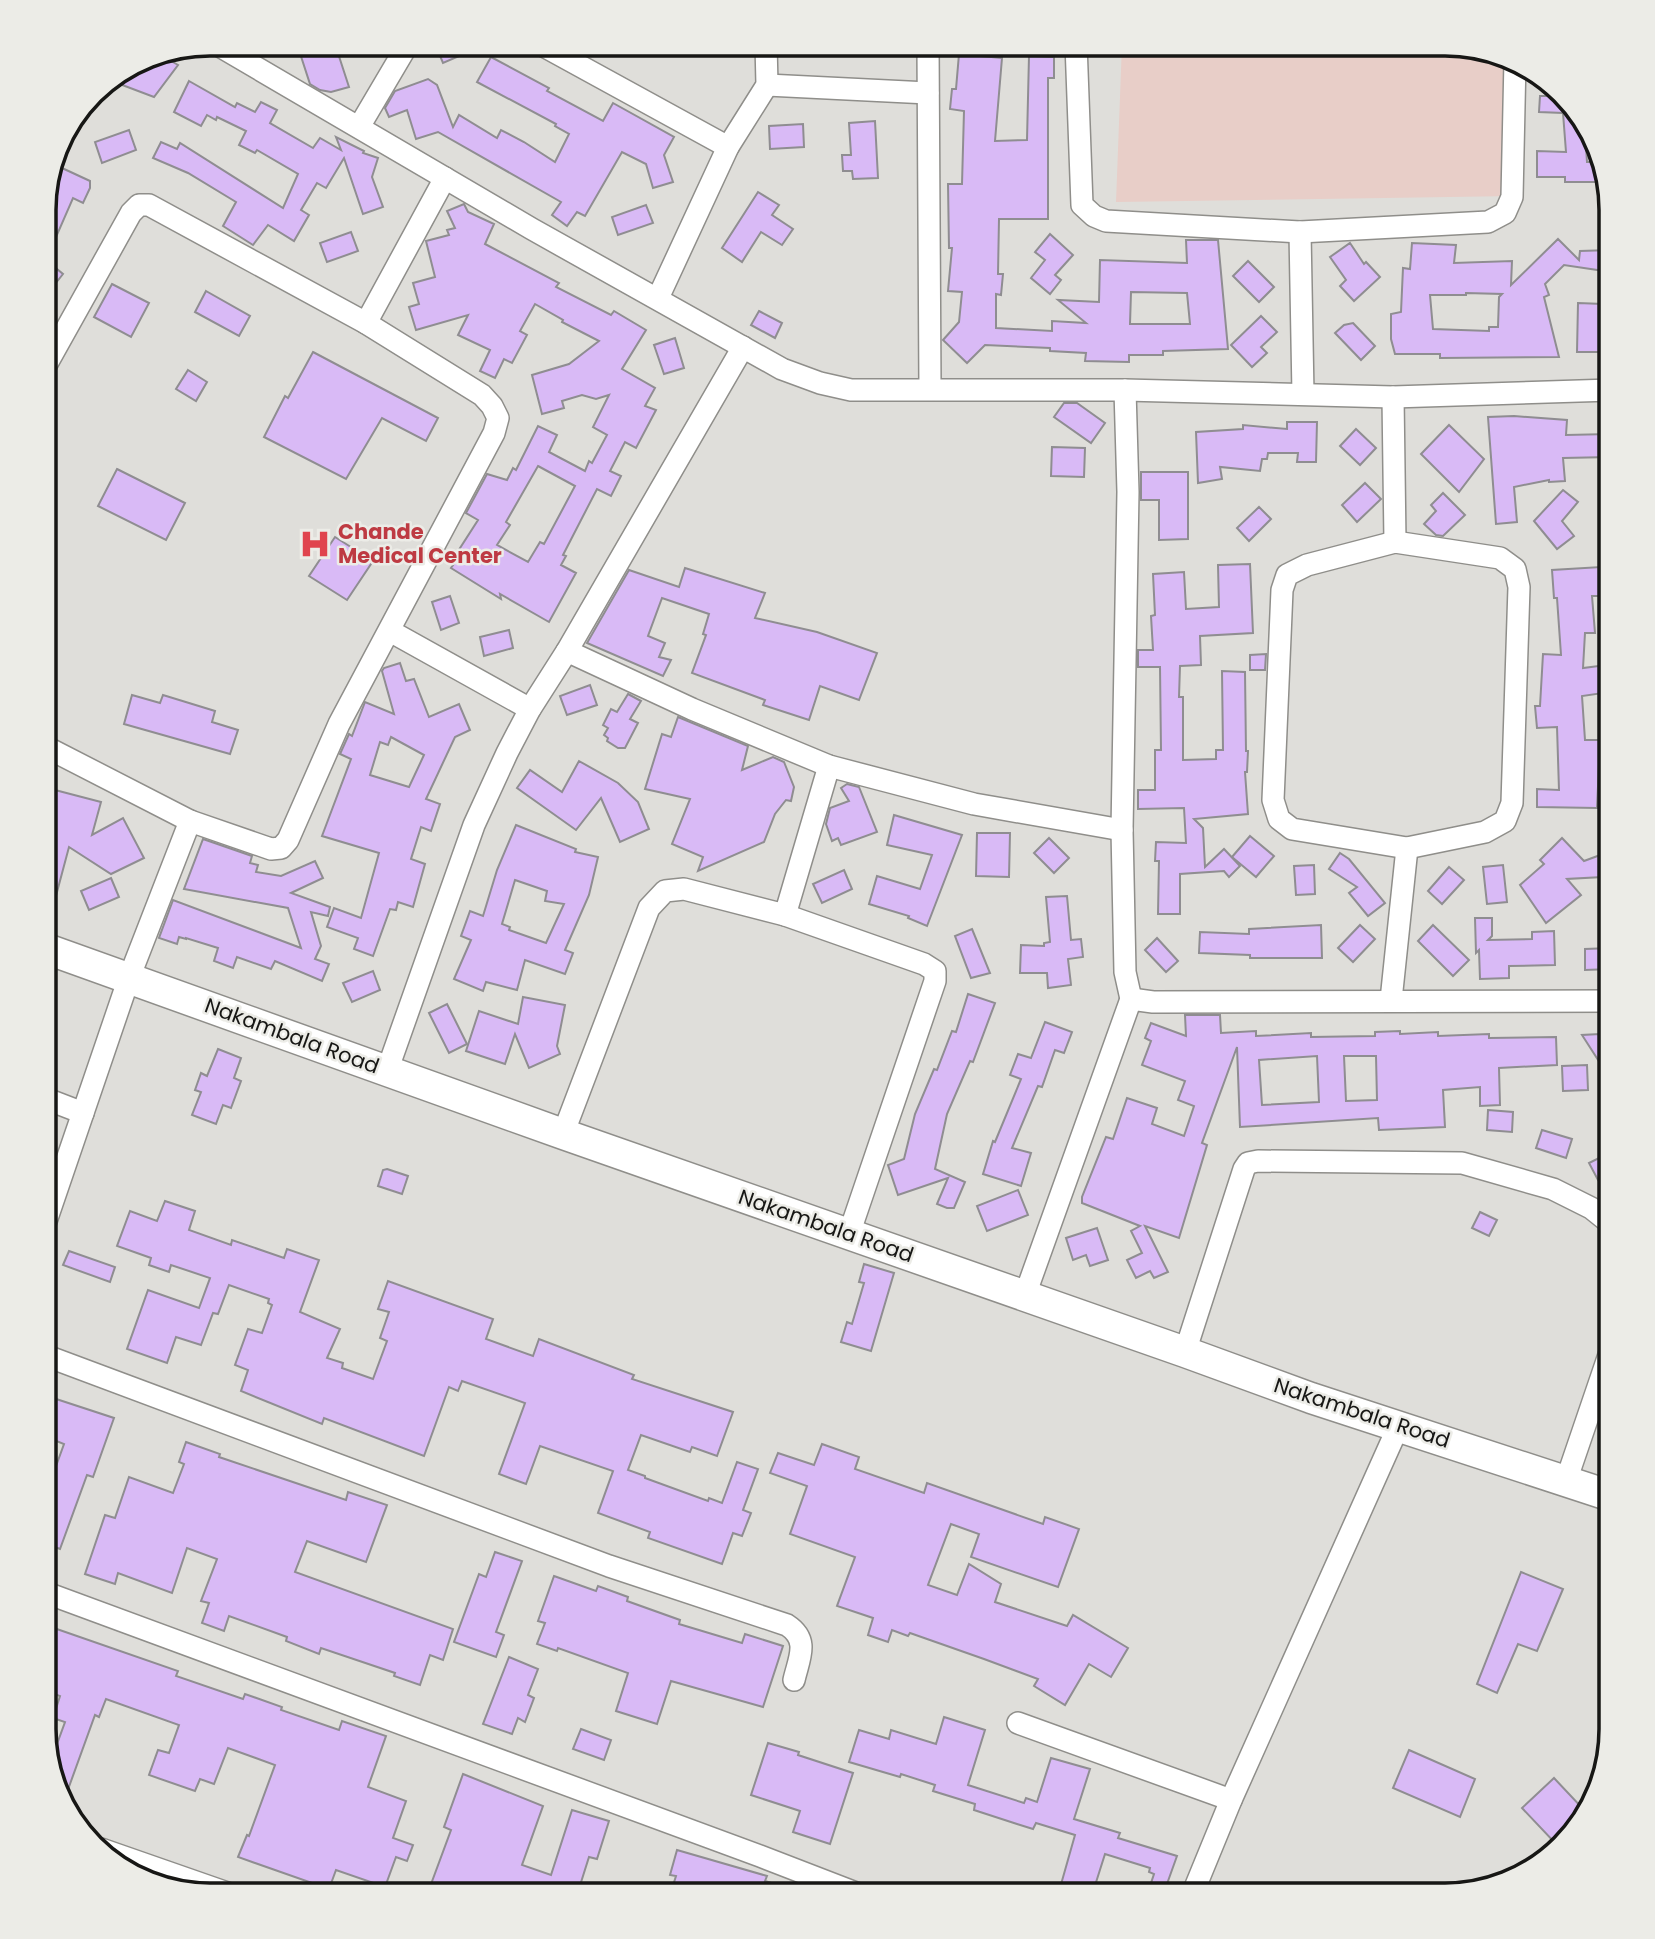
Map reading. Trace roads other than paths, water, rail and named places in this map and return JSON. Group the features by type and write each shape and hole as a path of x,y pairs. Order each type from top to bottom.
{"main road":[{"name":"Nakambala Road","path":"56,952 1311,1398 1599,1492"}],"street":[{"path":"240,56 445,178 782,369 820,383 851,390 1125,390 1393,397 1599,390"},
{"path":"359,127 401,56"},
{"path":"562,56 728,146"},
{"path":"658,298 728,146 767,85 766,56"},
{"path":"928,56 930,389"},
{"path":"1076,56 1082,205 1094,216 1106,221 1300,232 1488,222 1505,213 1512,197 1515,73"},
{"path":"767,85 928,93"},
{"path":"366,323 445,178"},
{"path":"56,347 131,213 139,205 149,205 366,323 482,395 498,418 494,433 339,724 288,840 281,848 271,849 190,821 56,752"},
{"path":"1300,232 1303,394"},
{"path":"387,1071 474,825 530,709 568,651 743,347"},
{"path":"1024,1295 1131,999 1125,972 1122,830 1128,492 1125,390"},
{"path":"1393,397 1395,542"},
{"path":"1395,542 1500,558 1515,569 1519,587 1512,803 1505,821 1485,832 1407,848 1292,829 1279,820 1273,800 1282,590 1287,575 1307,565 1395,542"},
{"path":"390,631 530,709"},
{"path":"568,651 692,709 829,766 974,804 1122,830"},
{"path":"785,915 829,766"},
{"path":"56,1192 129,978 190,821"},
{"path":"1391,1000 1407,848"},
{"path":"563,1133 649,908 665,891 684,889 785,915 924,964 935,971 935,981 849,1234"},
{"path":"1131,999 1153,1002 1599,1001"},
{"path":"56,1103 83,1114"},
{"path":"1185,1352 1248,1163 1462,1163 1553,1189 1599,1214"},
{"path":"56,1359 609,1566 787,1625 796,1631 802,1644 794,1680"},
{"path":"1566,1481 1599,1384"},
{"path":"1197,1883 1230,1800 1399,1425"},
{"path":"56,1596 830,1883"},
{"path":"1018,1723 1230,1800"},
{"path":"127,1858 197,1882"}],"place":[{"name":"Chande Medical Center","path":"315,544"}]}
